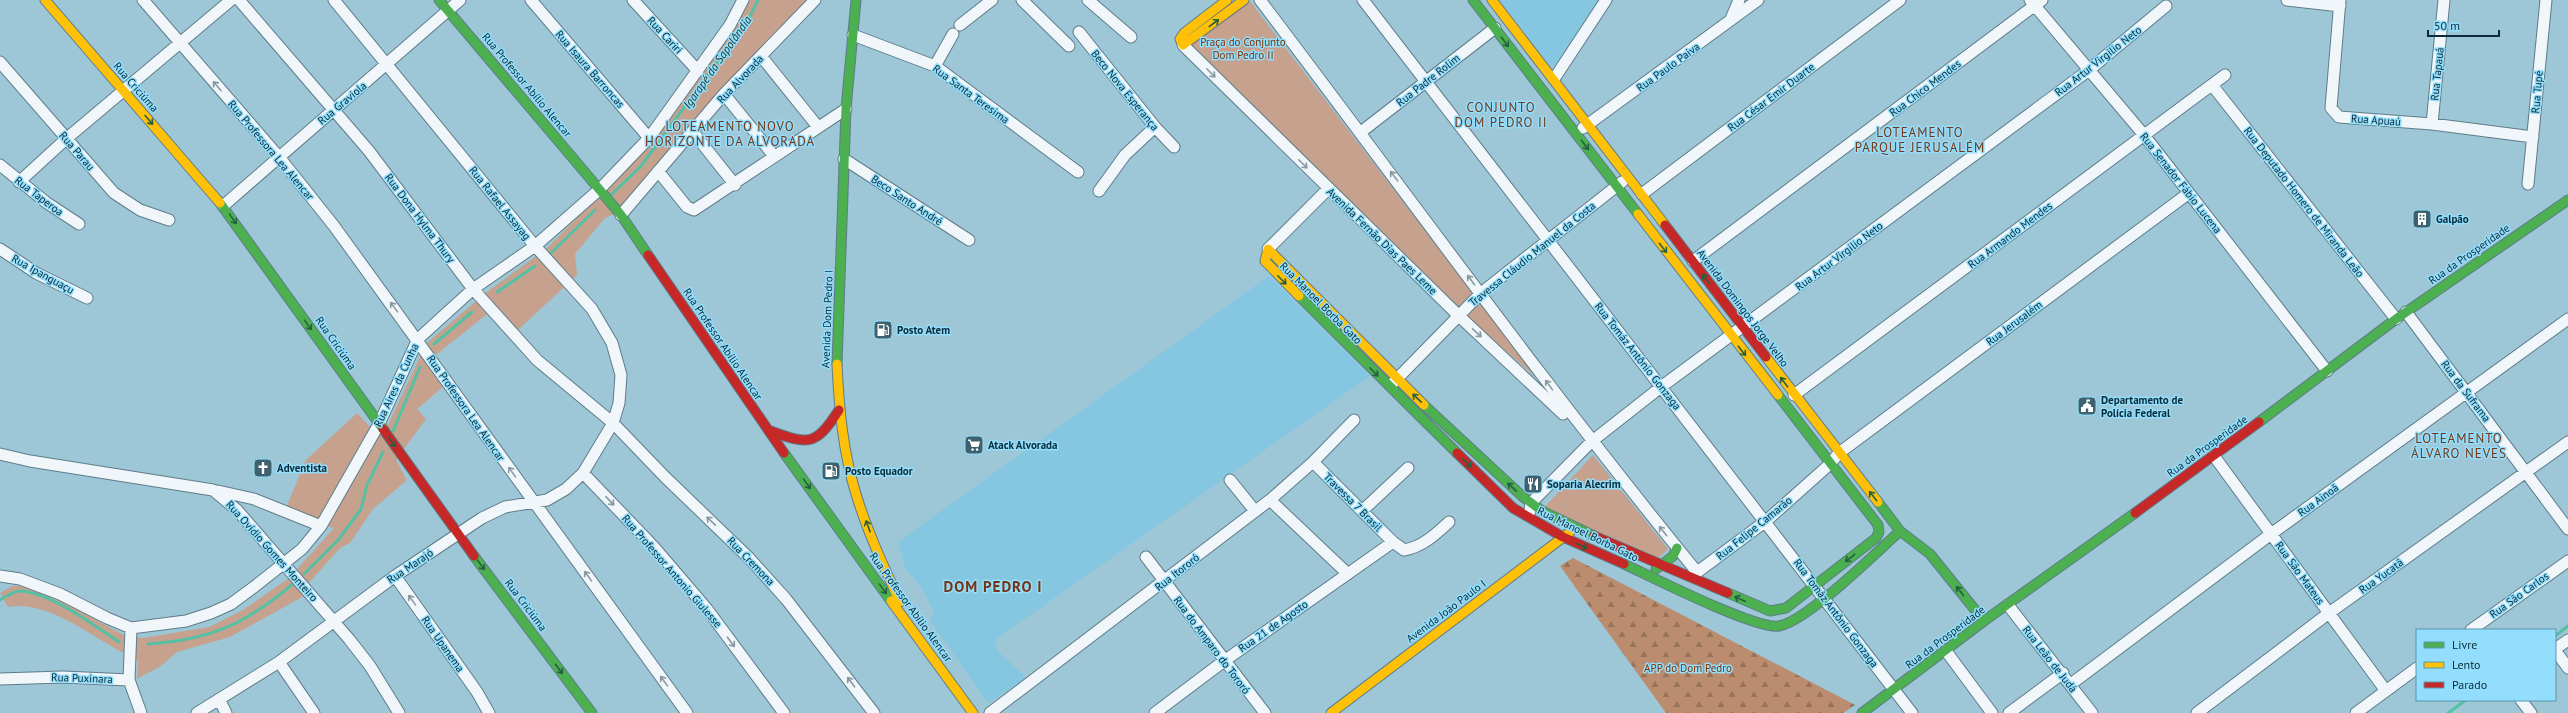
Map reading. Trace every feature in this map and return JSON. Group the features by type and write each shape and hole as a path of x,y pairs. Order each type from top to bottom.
{"street":[{"name":"Rua Criciúma","path":"45,0 224,206 458,534 592,713"},
{"name":"Rua Professora Lea Alencar","path":"143,0 278,157 334,226 418,338 535,504 687,713"},
{"path":"19,182 66,139 180,44 230,0"},
{"name":"Rua Dona Hylma Thury","path":"238,0 333,110 422,219 473,289 537,360 613,423"},
{"name":"Rua Rafael Assayag","path":"334,0 535,246 592,309 612,343 620,375 619,403 613,423"},
{"name":"Rua Professor Abílio Alencar","path":"439,0 600,189 621,216 790,462 973,713"},
{"name":"Rua Graviola","path":"224,206 278,157 388,65 460,0"},
{"name":"Rua Isaura Barroncas","path":"531,0 649,138"},
{"name":"Rua Cariri","path":"633,0 698,71"},
{"name":"Rua Alvorada","path":"621,216 724,94 815,0"},
{"name":"Avenida Dom Pedro I","path":"856,0 846,109 837,349 839,410 848,461 873,540 911,627"},
{"path":"960,25 992,0"},
{"path":"1022,0 1069,46"},
{"path":"1088,0 1130,36"},
{"path":"1227,0 1184,33 1180,39 1183,45 1244,0"},
{"name":"Avenida Fernão Dias Paes Leme","path":"1260,0 1361,132 1584,433 1677,548 1694,575"},
{"name":"Rua Tomáz Antônio Gonzaga","path":"1364,0 1766,521 1912,713"},
{"path":"1473,0 1730,336 1830,464"},
{"name":"Avenida Domingos Jorge Velho","path":"1492,0 1900,532 1930,554 1984,621"},
{"path":"1554,79 1606,0"},
{"path":"1730,22 1740,0"},
{"name":"Rua Paulo Paiva","path":"1576,133 1730,22 1758,0"},
{"name":"Rua César Emir Duarte","path":"1642,194 1900,0"},
{"path":"2287,0 2340,3"},
{"name":"Rua Tapauá","path":"2432,124 2444,0"},
{"name":"Rua Tupé","path":"2528,184 2546,0"},
{"name":"Rua Aires da Cunha","path":"0,576 20,579 60,594 106,618 131,628 186,621 210,613 231,604 284,563 302,549 321,526 379,424 418,338 473,289 535,246 600,189 649,138 730,25 740,2"},
{"name":"Rua Senador Fábio Lucena","path":"2035,2 2089,70 2144,135 2327,371"},
{"name":"Rua Chico Mendes","path":"1693,261 2035,2"},
{"name":"Rua Apuaú","path":"2340,3 2332,111 2339,117 2432,124 2533,137"},
{"name":"Rua Artur Virgilio Neto","path":"1531,503 1591,442 1730,336 2089,70 2166,6"},
{"name":"Rua Padre Rolim","path":"1361,132 1495,28"},
{"name":"Beco Nova Esperança","path":"1079,32 1155,128 1174,147"},
{"path":"935,66 953,34"},
{"name":"Rua Santa Teresima","path":"853,35 935,66 1078,172"},
{"name":"Avenida Fernão Dias Paes Leme","path":"1183,45 1458,315 1584,433"},
{"path":"761,56 818,126"},
{"name":"Rua Parau","path":"0,62 114,193 140,210 169,220"},
{"name":"Rua Armando Mendes","path":"1794,395 2225,75"},
{"name":"Rua Deputado Homero de Miranda Leão","path":"2212,85 2396,319"},
{"path":"724,94 774,156"},
{"path":"658,171 687,207 694,210 701,208 774,156 846,109"},
{"path":"1099,191 1125,156 1155,128"},
{"path":"693,132 735,185"},
{"name":"Beco Santo André","path":"844,159 969,240"},
{"name":"Rua Taperoa","path":"0,165 19,182 79,224"},
{"name":"Travessa Cláudio Manuel da Costa","path":"1388,387 1481,293 1629,177"},
{"path":"1268,249 1328,188"},
{"name":"Rua Jerusalém","path":"1830,464 1839,453 2189,193"},
{"name":"Rua da Prosperidade","path":"1862,713 1895,690 1984,621 2214,456 2396,319 2568,200"},
{"name":"Rua Ipanguaçu","path":"0,249 36,273 87,298"},
{"name":"Rua Manoel Borba Gato","path":"1268,249 1396,379 1531,503 1576,528 1662,565 1694,575 1770,611 1786,608 1876,538 1879,532 1878,525 1830,464"},
{"name":"Rua Manoel Borba Gato","path":"1268,249 1265,261 1269,267 1388,387 1513,508 1529,519 1563,537 1644,575 1762,626 1773,627 1790,622 1824,597 1900,532"},
{"name":"Rua da Suframa","path":"2406,312 2527,472 2568,529"},
{"name":"Rua Ainoã","path":"2071,684 2271,534 2568,319"},
{"path":"768,430 798,441 821,435 839,410"},
{"name":"Rua Itororó","path":"990,713 1165,582 1270,500 1313,462 1354,420"},
{"name":"Rua Marajó","path":"196,713 279,662 395,576 458,534 505,507 519,503 535,504 547,500 566,489 583,473 613,423"},
{"name":"Rua Cremona","path":"613,423 665,477 749,558 786,598 874,713"},
{"path":"821,435 832,442 848,461"},
{"path":"790,462 798,441"},
{"name":"Rua Yucatã","path":"2197,713 2329,613 2568,442"},
{"path":"0,454 30,461 213,490 254,499 321,526"},
{"name":"Rua São Mateus","path":"2214,456 2386,691"},
{"name":"Travessa 7 Brasil","path":"1313,462 1393,542"},
{"name":"Rua Felipe Camarão","path":"1676,589 1766,521 1830,464"},
{"path":"1362,511 1408,468"},
{"name":"Rua Professor Antonio Giulesse","path":"583,473 654,547 707,609 784,713"},
{"path":"1230,480 1255,512"},
{"name":"Rua Ovídio Gomes Monteiro","path":"213,490 237,510 334,621 370,666 399,713"},
{"path":"1270,500 1348,574"},
{"path":"1529,519 1531,503"},
{"path":"1393,542 1404,550 1413,548 1428,540 1449,522"},
{"name":"Avenida João Paulo I","path":"1331,713 1576,528"},
{"path":"853,548 866,548 873,540"},
{"name":"Rua 21 de Agosto","path":"1155,713 1224,661 1393,542"},
{"path":"1644,575 1662,565 1673,556 1677,548"},
{"name":"Rua do Amparo do Tororó","path":"1146,556 1224,661 1265,713"},
{"name":"Rua São Carlos","path":"2472,629 2568,561"},
{"name":"Rua Upanema","path":"395,576 477,692 489,713"},
{"name":"Rua Leão de Judá","path":"2008,605 2071,684 2092,713"},
{"path":"129,680 131,628"},
{"path":"2556,648 2568,640"},
{"path":"2556,650 2568,668"},
{"path":"1946,651 1992,713"},
{"path":"279,662 314,713"},
{"path":"2356,713 2416,669"},
{"path":"2009,713 2062,674"},
{"name":"Rua Puxinara","path":"0,679 63,677 129,680 141,713"},
{"path":"219,699 226,713"},
{"path":"2522,701 2531,713"}],"shaded area":[{"path":"1500,0 1599,0 1554,66 1550,65"},
{"path":"1269,276 1370,376 996,639 995,643 998,651 1026,678 988,703 930,620 934,612 922,588 906,569 898,542"}],"green space":[{"path":"750,0 813,0 623,210 605,218 575,254 577,275 518,330 496,307 437,354 427,365 443,387 417,409 426,419 396,460 407,480 373,509 350,543 340,548 309,583 304,596 230,637 177,652 161,666 137,679 138,660 123,653 75,624 41,610 25,606 8,607 0,593 12,586 23,586 50,594 125,636 143,638 209,627 243,610 289,578 334,528 283,515 306,460 357,413 371,428 387,427 426,344 484,294 546,249 649,146 732,33"},
{"name":"Praça do Conjunto Dom Pedro II","path":"1249,0 1474,295 1553,392 1461,312 1191,45"},
{"path":"1593,455 1668,549 1655,561 1542,510"},
{"name":"APP do Dom Pedro","path":"1573,558 1855,705 1843,713 1666,713 1560,566"}],"waterway":[{"name":"Igarapé da Sapolândia","path":"611,195 641,166 747,22 758,0"},
{"name":"Igarapé da Sapolândia","path":"551,253 595,210"},
{"name":"Igarapé da Sapolândia","path":"497,292 535,266"},
{"name":"Igarapé da Sapolândia","path":"434,344 472,312"},
{"name":"Igarapé da Sapolândia","path":"393,431 420,367"},
{"name":"Igarapé da Sapolândia","path":"304,574 339,539 361,509 367,485 383,452"},
{"name":"Igarapé da Sapolândia","path":"148,644 190,639 209,634 226,627 260,609 294,583"},
{"name":"Igarapé da Sapolândia","path":"0,600 18,591 45,597 72,611 119,642"},
{"path":"2556,635 2568,626"},
{"path":"2448,713 2465,701"}],"traffic: fast":[{"path":"439,0 621,215 648,255"},
{"path":"837,364 846,109 856,0"},
{"path":"1473,0 1638,214"},
{"path":"2259,422 2396,319 2568,200"},
{"path":"220,203 383,429"},
{"path":"1299,296 1457,453"},
{"path":"1728,593 1770,611 1786,608 1876,538 1879,532 1878,525 1778,395"},
{"path":"1424,405 1522,496 1542,511 1594,536"},
{"path":"784,453 891,601"},
{"path":"1878,502 1900,531 1930,554 1984,621"},
{"path":"1862,713 1984,621 2135,513"},
{"path":"1624,564 1727,612 1767,625 1779,626 1791,622 1823,600 1900,531"},
{"path":"1656,569 1673,556 1677,548"},
{"path":"474,556 592,713"}],"traffic: slow":[{"path":"45,0 220,203"},
{"path":"1227,0 1184,33 1180,39 1183,45 1244,0"},
{"path":"1492,0 1665,225"},
{"path":"1638,214 1778,395"},
{"path":"1299,296 1265,261 1268,249 1424,405"},
{"path":"1766,357 1878,502"},
{"path":"837,364 842,430 852,478 860,508 900,602"},
{"path":"1331,713 1570,532"},
{"path":"891,601 973,713"}],"traffic: jam":[{"path":"1665,225 1766,357"},
{"path":"648,255 784,453"},
{"path":"768,430 793,438 810,440 817,437 823,431 839,410"},
{"path":"2135,513 2259,422"},
{"path":"383,429 474,556"},
{"path":"1457,453 1513,508 1563,537 1624,564"},
{"path":"1594,536 1728,593"}],"place":[{"name":"Galpão","path":"2422,219"},
{"name":"Posto Atem","path":"883,330"},
{"name":"Departamento de Polícia Federal","path":"2087,406"},
{"name":"Atack Alvorada","path":"974,445"},
{"name":"Adventista","path":"263,468"},
{"name":"Posto Equador","path":"831,471"},
{"name":"Soparia Alecrim","path":"1533,484"}],"district":[{"name":"CONJUNTO DOM PEDRO II","path":"1501,114"},
{"name":"LOTEAMENTO NOVO HORIZONTE DA ALVORADA","path":"730,134"},
{"name":"LOTEAMENTO PARQUE JERUSALÉM","path":"1920,140"},
{"name":"LOTEAMENTO ÁLVARO NEVES","path":"2459,446"},
{"name":"DOM PEDRO I","path":"993,586"}]}
